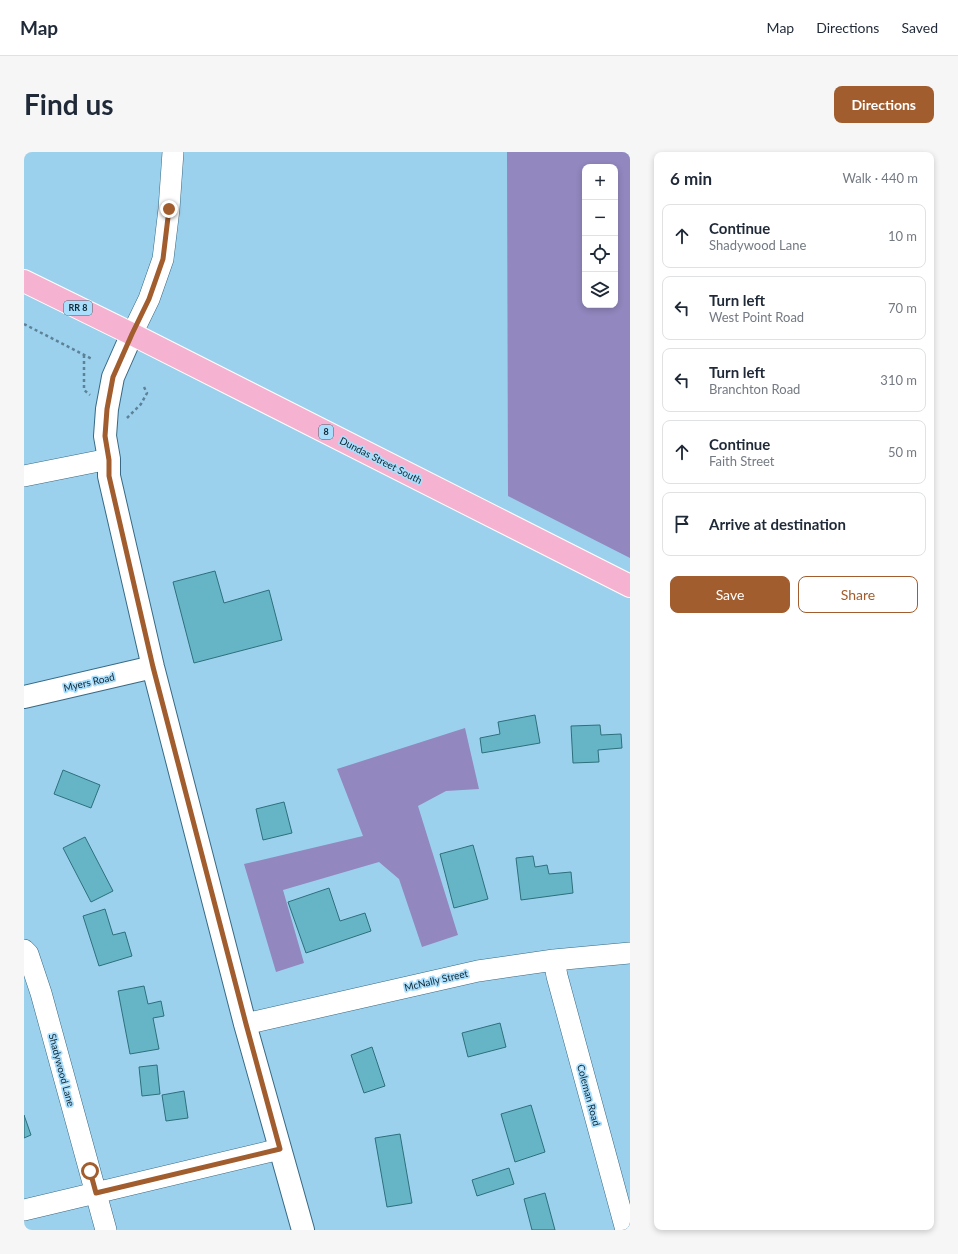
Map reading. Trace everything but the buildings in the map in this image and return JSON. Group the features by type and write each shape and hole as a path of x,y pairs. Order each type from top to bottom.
{"main road":[{"name":"Dundas Street South","path":"24,281 132,334 630,586"},
{"path":"132,334 113,377 107,409 105,436 109,460 109,476 153,667 246,1024 303,1230"},
{"name":"Myers Road","path":"24,697 153,667"}],"street":[{"path":"132,334 149,299 163,259 169,209 173,152"},
{"path":"24,476 109,460"},
{"name":"Shadywood Lane","path":"24,950 28,954 41,993 106,1230"},
{"name":"McNally Street","path":"246,1024 478,970 554,960 630,953"},
{"name":"Coleman Road","path":"554,960 557,976 626,1230"},
{"path":"24,1210 280,1149"}],"path":[{"path":"24,324 92,359"},
{"path":"84,355 84,390"},
{"path":"105,436 128,418 141,404 146,393 143,385"}],"shaded area":[{"path":"507,152 630,152 630,558 508,496"},
{"path":"465,728 479,789 446,791 418,806 458,935 422,947 399,879 379,862 283,890 304,963 276,972 244,864 363,836 337,769"}],"route":[{"path":"90,1171 96,1193 280,1149 153,667 109,476 109,460 105,436 107,409 113,377 149,299 163,259 169,209"}]}
